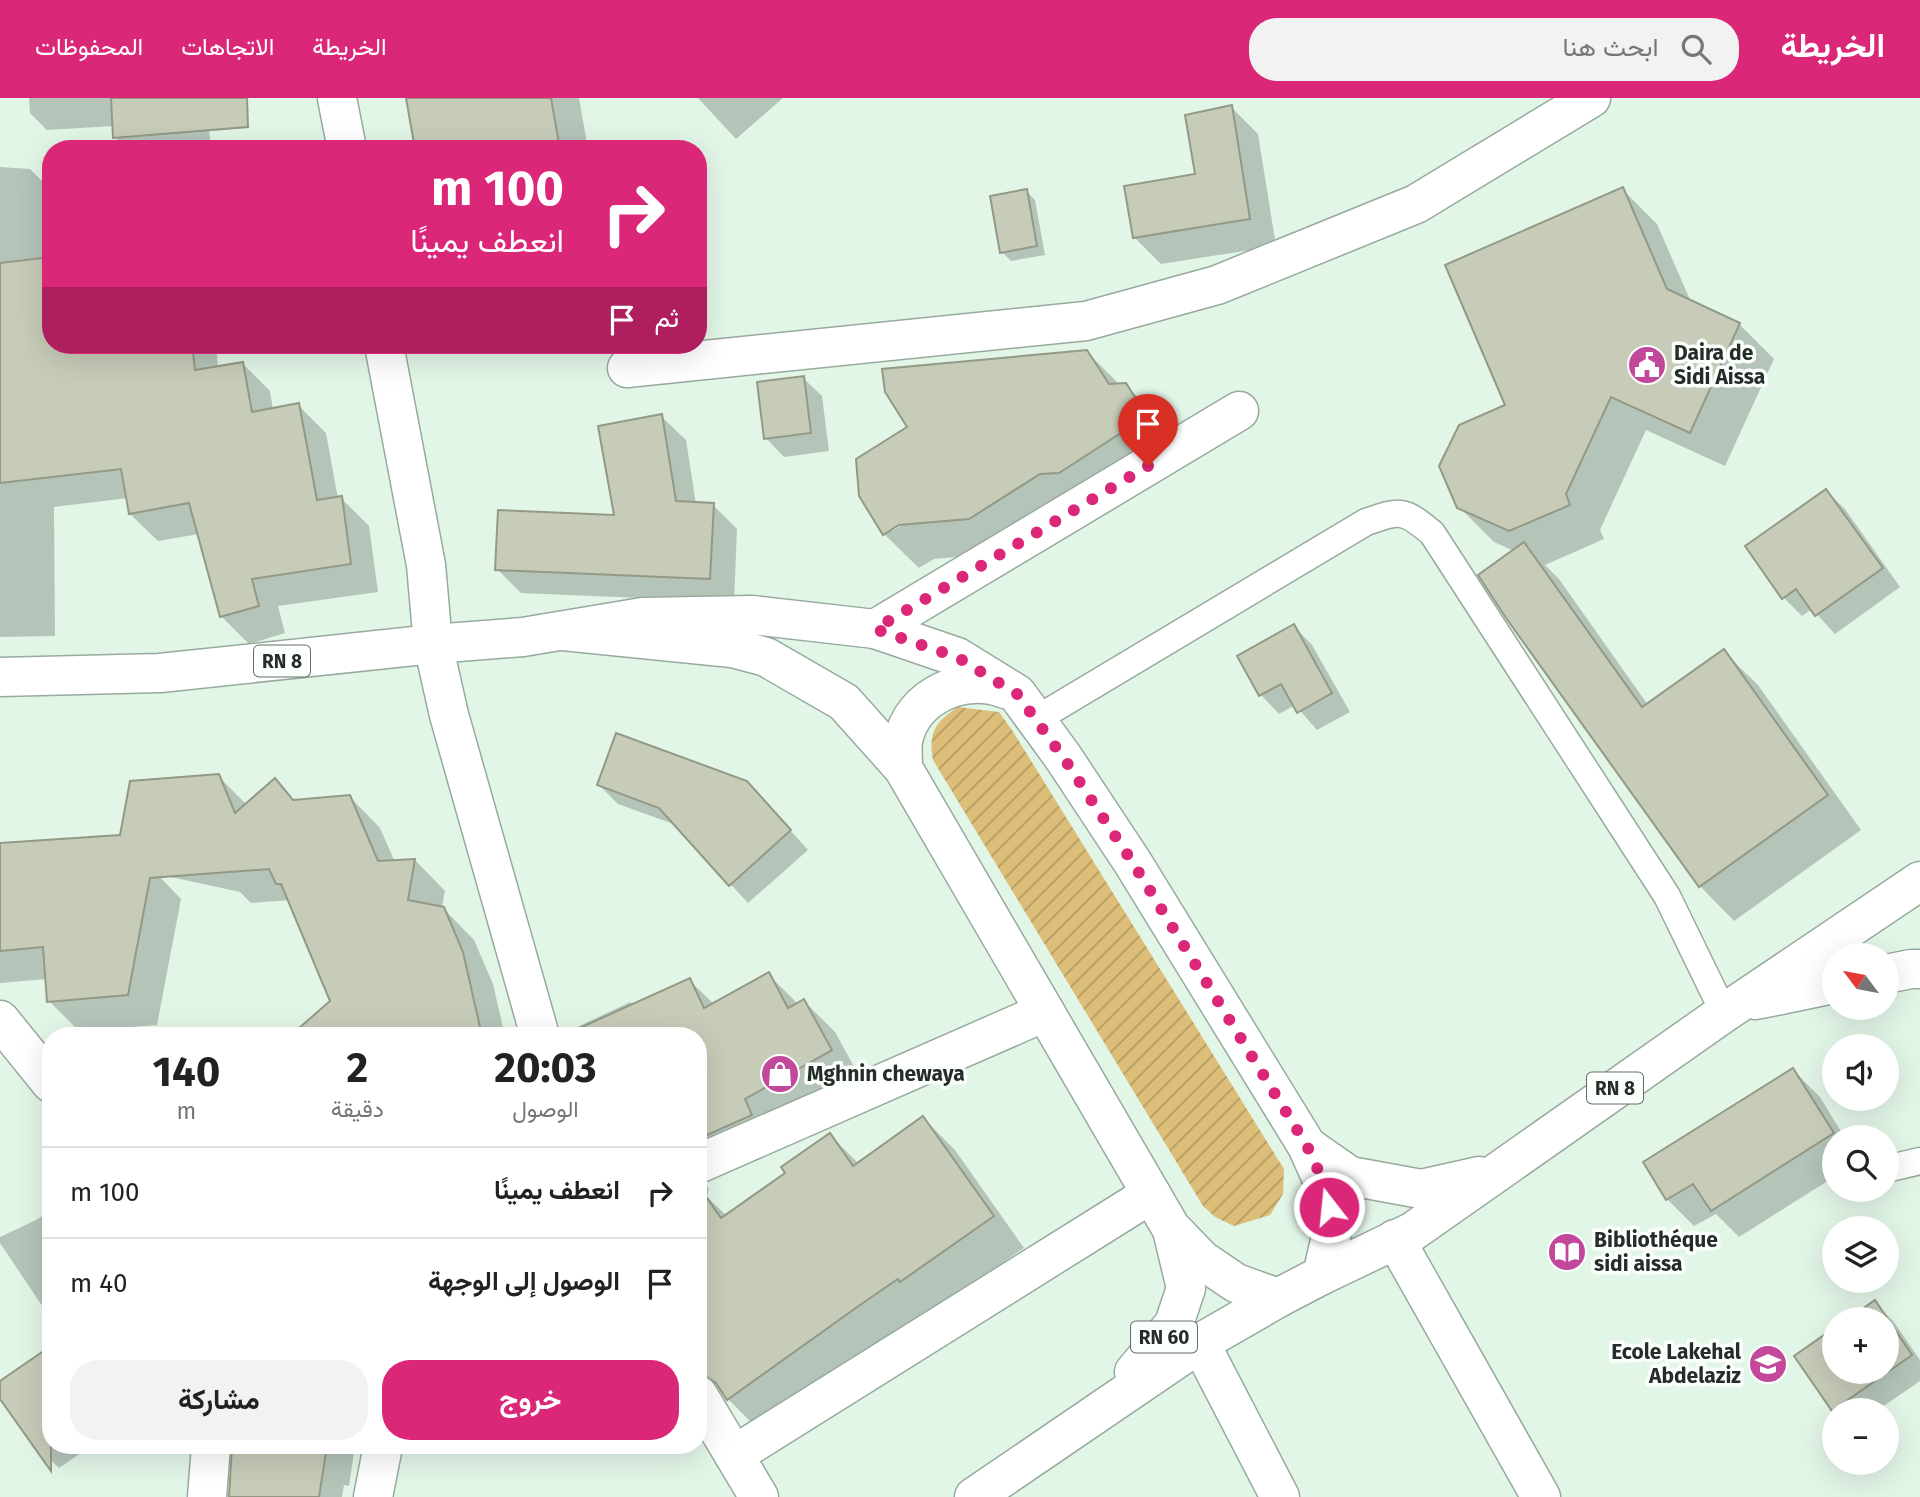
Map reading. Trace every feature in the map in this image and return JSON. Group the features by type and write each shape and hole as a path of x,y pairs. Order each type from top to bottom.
{"main road":[{"path":"337,98 345,140"},
{"path":"627,368 1086,321 1217,285 1416,204 1591,98"},
{"path":"386,354 426,565 433,644 449,715 537,1027"},
{"path":"875,629 1239,411"},
{"name":"RN 8","path":"0,677 160,673 563,631 643,617 752,615 875,629 957,657 1026,707"},
{"name":"RN 8","path":"563,631 732,648 766,657 844,702 903,768"},
{"path":"1322,1275 1333,1228 1325,1185 1307,1146 1133,863 1026,707 991,684 962,683 936,694 916,713 904,739 903,768 1171,1228 1202,1260 1236,1283 1278,1298 1412,1232 1494,1173"},
{"path":"1730,1008 1920,881"},
{"path":"1899,971 1920,970"},
{"name":"RN 8","path":"1307,1146 1350,1176 1421,1189 1494,1173 1730,1008 1822,987"},
{"path":"707,1160 1045,1012"},
{"path":"0,1020 42,1072"},
{"path":"734,1455 1151,1194"},
{"name":"RN 60","path":"1084,1422 1147,1358 1174,1324 1186,1288 1171,1228"},
{"path":"1395,1239 1541,1497"},
{"name":"RN 60","path":"974,1497 1200,1343 1278,1298"},
{"path":"1200,1343 1280,1497"},
{"path":"707,1410 759,1497"},
{"path":"207,1497 210,1454"},
{"path":"373,1497 381,1454"}],"lane":[{"path":"1026,707 1366,523 1396,512 1413,517 1432,533 1667,896 1730,1008"},
{"path":"1899,1166 1920,1161"}],"shaded area":[{"path":"958,707 999,712 1012,730 1284,1169 1283,1194 1270,1215 1234,1226 1215,1217 1203,1206 933,760 932,742 935,729"}],"building":[{"path":"111,98 247,98 248,127 113,138"},
{"path":"406,98 551,98 558,140 413,140"},
{"path":"1232,105 1250,219 1133,238 1124,186 1195,174 1185,115"},
{"name":"Daira de Sidi Aissa","path":"1623,187 1667,289 1740,323 1690,433 1611,397 1566,494 1570,505 1509,531 1457,508 1439,466 1459,425 1505,405 1445,265"},
{"path":"1027,189 1037,246 1000,253 990,196"},
{"path":"42,258 42,354 193,354 195,370 243,362 252,412 299,403 317,500 342,496 351,564 252,579 259,606 220,617 189,503 129,514 121,469 0,483 0,263"},
{"path":"1087,350 1109,384 1126,383 1147,416 1059,473 1040,474 969,519 899,525 883,535 859,496 856,459 907,427 885,392 882,369"},
{"path":"804,376 811,433 764,439 757,382"},
{"path":"662,414 676,501 714,503 710,579 495,570 498,510 614,515 598,426"},
{"path":"1826,489 1883,568 1815,616 1796,589 1782,599 1745,546"},
{"path":"1524,542 1642,707 1724,649 1828,795 1699,887 1478,575"},
{"path":"1294,624 1332,693 1297,713 1281,684 1259,696 1237,656"},
{"path":"616,733 747,781 791,830 729,886 659,808 597,785"},
{"path":"219,774 235,813 275,778 293,800 350,795 378,861 415,859 408,900 444,907 463,952 480,1027 300,1027 330,1001 281,884 276,884 269,869 150,878 128,995 47,1002 43,947 0,951 0,843 120,835 130,781"},
{"path":"769,972 788,1008 804,999 832,1050 745,1099 752,1115 707,1135 707,1027 582,1027 690,978 704,1008"},
{"path":"1793,1068 1829,1125 1822,1125 1822,1141 1711,1211 1693,1184 1666,1200 1643,1162"},
{"path":"923,1116 994,1216 900,1282 898,1279 860,1305 727,1400 716,1383 707,1377 707,1198 721,1218 785,1173 781,1167 830,1133 853,1166"},
{"path":"1875,1300 1880,1307 1865,1307"},
{"path":"1822,1336 1822,1384 1871,1384 1851,1398 1823,1398 1794,1356"},
{"path":"1899,1336 1912,1355 1899,1364"},
{"path":"42,1352 42,1454 51,1454 51,1471 0,1399 0,1381"},
{"path":"232,1454 326,1454 319,1497 229,1497"}],"place":[{"name":"Daira de Sidi Aissa","path":"1647,365"},
{"name":"Mghnin chewaya","path":"780,1074"},
{"name":"Bibliothéque sidi aissa","path":"1567,1252"},
{"name":"Ecole Lakehal Abdelaziz","path":"1768,1364"}],"route":[{"path":"1148,466 875,629 957,657 1017,694 1063,757 1133,863 1307,1146 1325,1185 1329,1207"}]}
